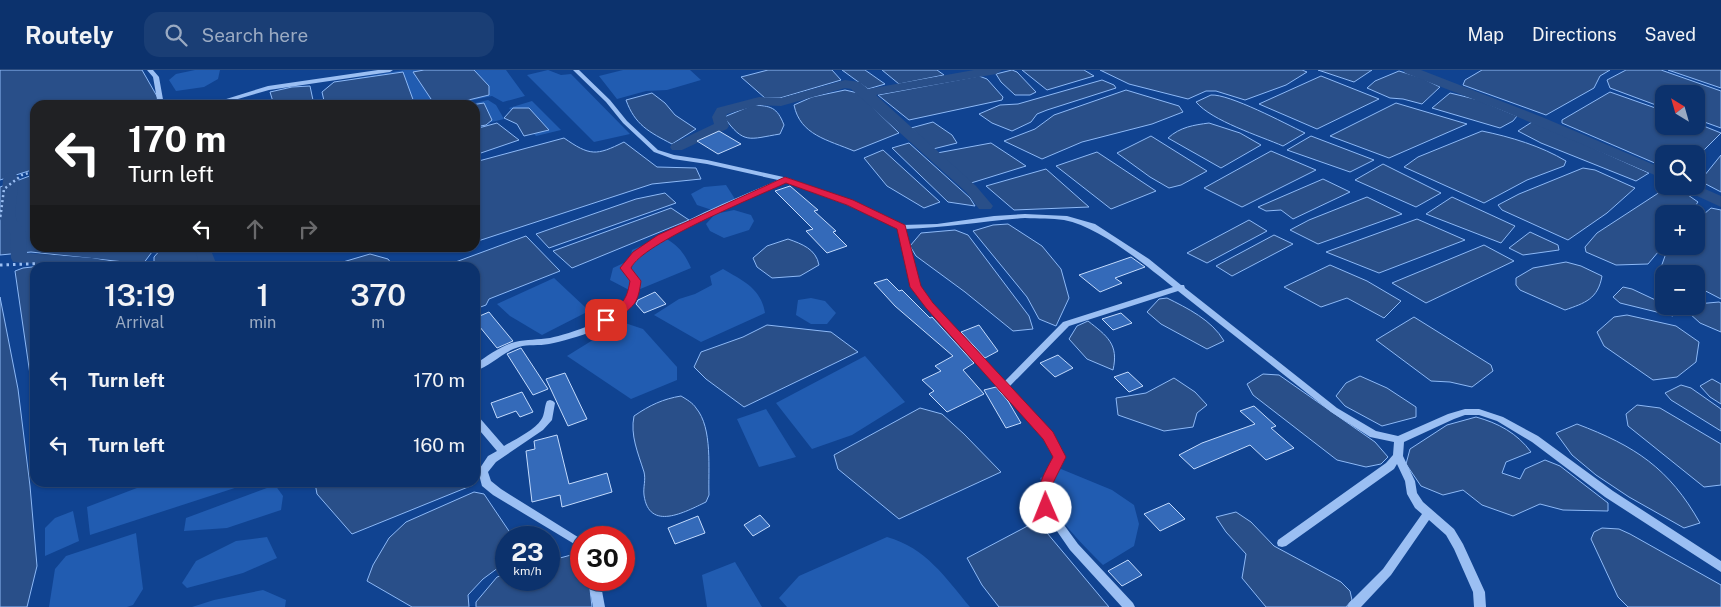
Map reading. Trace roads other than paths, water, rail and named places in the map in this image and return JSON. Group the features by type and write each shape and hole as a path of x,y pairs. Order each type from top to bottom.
{"street":[{"path":"150,70 156,77 160,100"},
{"path":"227,100 268,88 390,70"},
{"path":"576,70 608,101 625,122 656,151 673,157 707,162 785,180 850,202 902,227 937,226 994,218 1025,216 1064,218 1092,226 1146,261 1334,410 1373,434 1399,440 1451,416 1465,412 1479,412 1500,419 1535,439 1609,494 1721,567"},
{"path":"480,365 508,348 520,344 560,339 596,325 616,314 630,303 633,296 636,281 626,268 636,254 662,237 785,180"},
{"path":"902,227 916,287 929,305 1048,436 1060,457 1045,485 1046,508 1074,547 1129,607"},
{"path":"1004,386 1066,324 1180,287"},
{"path":"550,402 547,420 544,424 502,451 492,459 483,471 486,483 530,513 570,536"},
{"path":"480,424 502,451"},
{"path":"1399,440 1398,456 1410,481 1412,494 1419,505 1450,532 1459,547 1479,592 1480,607"},
{"path":"1282,543 1390,466 1398,456"},
{"path":"1353,607 1387,572 1428,514"},
{"path":"596,591 599,607"}],"waterway":[{"path":"866,93 996,70"},
{"path":"1409,70 1537,120 1655,171"},
{"path":"677,147 722,126 719,117 722,111 759,101 781,102 845,84 855,85 866,93"},
{"path":"866,93 892,119 971,189 985,206"},
{"path":"11,177 7,214 9,222 18,232 19,258 77,262"},
{"path":"1705,194 1721,202"},
{"path":"204,252 208,262"}]}
